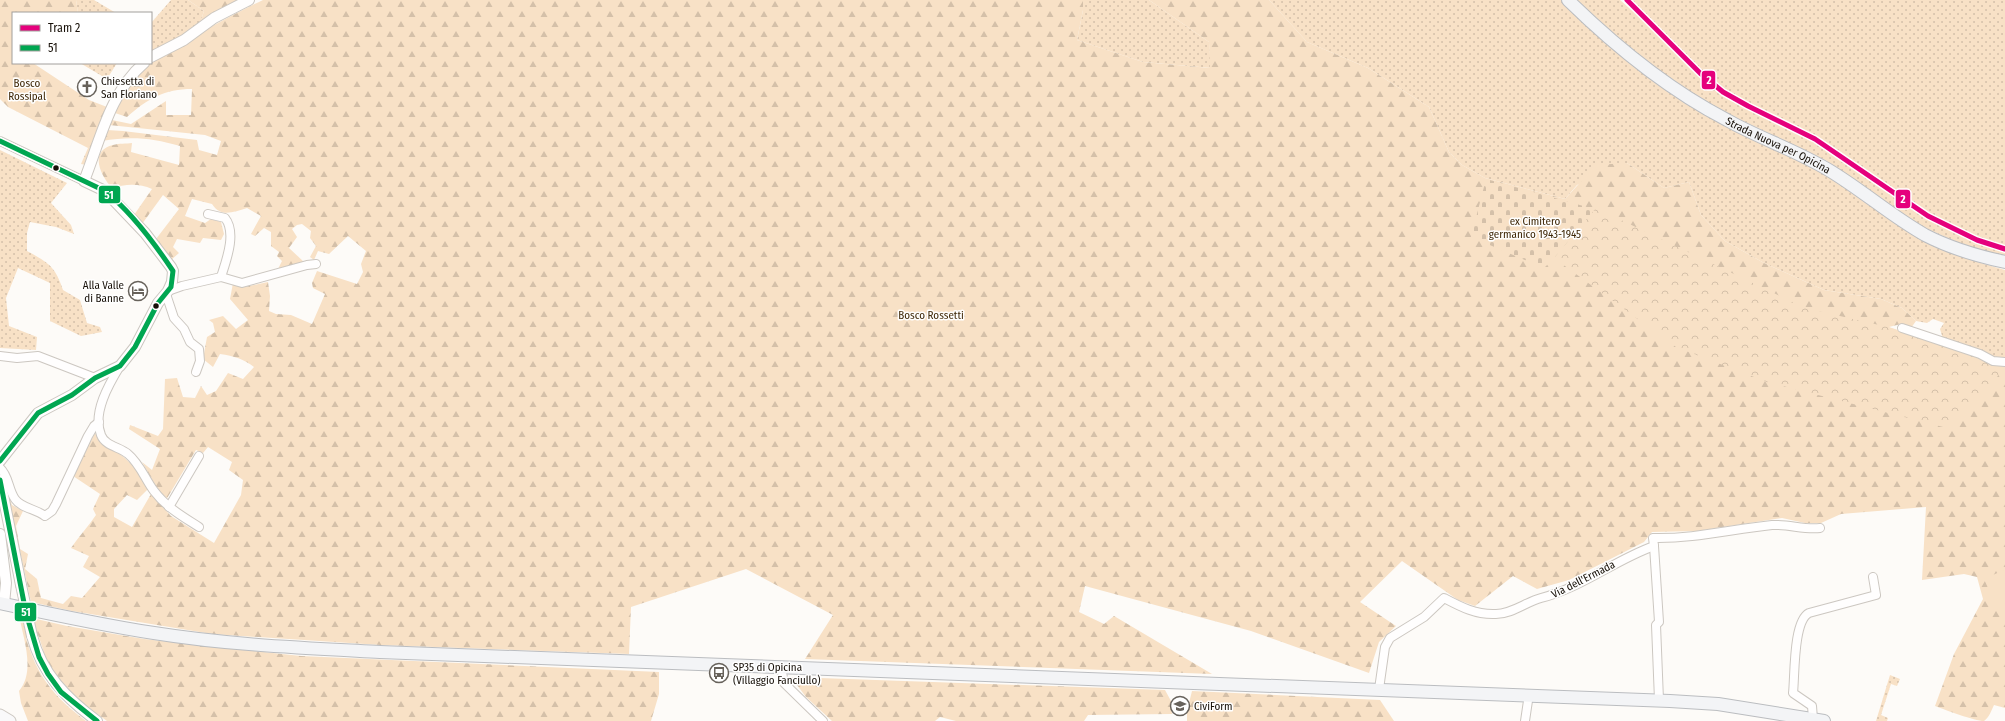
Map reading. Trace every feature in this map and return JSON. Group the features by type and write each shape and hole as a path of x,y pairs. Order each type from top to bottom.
{"main road":[{"name":"Strada Nuova per Opicina","path":"1568,0 1637,62 1697,104 1728,121 1816,162 1925,235 1953,248 2005,262"},
{"path":"2,603 83,621 156,634 250,645 781,667 1659,700 1718,704 1818,720"},
{"path":"0,715 10,721"}],"street":[{"path":"152,56 184,40 214,18 250,0"},
{"path":"84,181 113,105 132,74 143,64"},
{"path":"0,141 64,173 105,191 115,199 162,254 182,286"},
{"path":"208,214 225,218 228,222 228,250 221,277"},
{"path":"167,293 182,286 221,277 242,283 307,265 316,264"},
{"path":"173,271 172,282 167,293 158,303 135,347 120,366 111,381 100,408 99,422 101,435 104,440 132,457 154,491 169,507 199,527"},
{"path":"167,293 174,318 184,329 190,342 199,349 200,361 196,372"},
{"path":"1902,328 1980,354 1993,361 2005,362"},
{"path":"0,356 17,358 38,356 95,378"},
{"path":"0,460 38,412 72,395 95,378 120,366"},
{"path":"0,468 5,473 17,501 44,516 52,511 88,436 94,426 99,422"},
{"path":"169,507 199,456"},
{"path":"0,480 32,636 39,657 53,681 73,703 97,721"},
{"name":"Via dell'Ermada","path":"1379,689 1385,647 1390,638 1424,617 1444,598 1464,608 1480,613 1497,614 1509,612 1541,598 1549,597 1562,592 1628,556 1654,546 1653,538 1710,535 1786,524 1808,529 1820,528"},
{"path":"0,534 6,583 2,603"},
{"path":"1654,546 1659,622 1656,625 1659,700"},
{"path":"1818,720 1812,706 1793,692 1795,653 1802,619 1809,613 1876,596 1873,577"},
{"path":"781,667 784,683 823,721"},
{"path":"1525,721 1528,694"}],"green space":[{"name":"Bosco Rossipal","path":"0,0 76,0 78,12 12,12 12,64 35,64 89,100 107,107 87,165 81,164 88,148 8,107 0,99"},
{"path":"76,0 94,0 114,12 78,12"},
{"path":"171,0 188,0 204,11 200,23 193,29 152,51 152,22"},
{"path":"188,0 240,0 200,23 204,11"},
{"name":"Bosco Rossetti","path":"263,0 1083,0 1083,10 1077,40 1143,62 1210,68 1209,42 1149,0 1269,0 1307,42 1368,68 1429,107 1449,152 1462,165 1485,178 1565,199 1596,165 1627,163 1664,188 1689,182 1701,215 1725,241 1764,263 1824,290 1881,299 1902,308 1916,321 1911,328 1901,324 1889,327 2005,367 2005,708 1994,705 1986,720 1980,721 1935,706 1954,654 1983,599 1977,577 1964,574 1922,580 1926,507 1841,514 1821,523 1805,523 1782,518 1697,531 1652,532 1644,542 1569,580 1537,589 1513,576 1475,606 1458,600 1402,561 1360,602 1396,626 1379,642 1369,673 1251,631 1085,586 1079,612 1104,624 1114,616 1212,674 805,659 833,615 746,569 631,607 629,654 380,645 212,634 72,611 31,602 7,491 12,505 23,511 16,526 20,549 28,554 25,569 37,579 41,598 63,604 71,596 82,598 100,577 83,567 89,556 71,548 96,515 93,509 100,494 73,476 95,433 102,441 133,466 148,489 137,500 127,495 114,509 114,517 132,527 151,494 171,516 214,543 241,495 243,480 229,470 232,462 208,447 203,453 196,450 166,500 159,492 142,462 152,470 160,449 129,429 130,425 158,436 163,429 165,379 177,378 183,397 195,398 201,386 207,395 216,391 228,373 243,379 254,367 238,358 220,354 213,367 203,359 207,337 215,332 213,323 209,320 223,316 236,329 248,320 230,299 233,283 245,287 268,282 270,296 269,311 276,314 291,315 312,324 325,294 313,288 312,283 317,271 357,284 363,272 361,264 366,251 348,236 329,254 318,251 314,260 310,257 316,246 310,238 311,231 302,224 297,225 292,229 297,237 289,248 304,262 278,269 282,261 277,256 279,252 271,246 271,232 264,228 255,236 251,234 261,216 247,208 228,213 223,212 219,211 212,204 192,199 185,216 205,223 211,219 221,222 224,234 221,240 203,238 200,243 177,239 173,247 179,253 171,260 156,239 179,209 163,195 142,224 134,215 152,189 132,185 112,188 101,171 99,158 105,148 113,145 132,143 131,152 179,165 180,146 160,141 132,138 102,141 107,130 197,140 199,150 217,155 221,141 205,135 109,125 112,120 131,124 166,101 166,115 191,115 192,89 182,89 157,96 149,100 127,117 112,112 134,78 146,64 152,64 152,58"},
{"path":"1083,0 1149,0 1209,42 1211,68 1143,62 1077,40 1083,10"},
{"path":"1269,0 1562,0 1652,80 1685,103 1720,122 1808,164 1851,190 1900,225 1935,246 1964,258 2005,270 2005,357 1999,358 1943,339 1940,329 1944,323 1933,319 1927,323 1916,321 1902,308 1881,299 1824,290 1764,263 1725,241 1701,215 1689,182 1664,188 1627,163 1577,185 1565,199 1485,178 1462,165 1449,152 1429,107 1368,68 1307,42"},
{"path":"1575,0 1620,0 1655,32 1681,60 1720,94 1743,107 1817,143 1928,219 1977,242 2005,251 2005,256 1968,247 1914,223 1827,161 1722,111 1675,83 1628,47"},
{"path":"1631,0 2005,0 2005,246 1979,239 1954,228 1908,201 1820,139 1731,95 1697,67 1654,21"},
{"path":"82,64 116,64 107,79"},
{"path":"0,150 67,183 51,203 71,225 74,234 56,227 30,222 27,233 27,251 46,262 54,270 63,290 80,300 87,323 100,327 102,332 81,336 50,321 50,283 18,268 6,298 9,326 37,337 36,350 0,348"},
{"name":"ex Cimitero germanico 1943-1945","path":"1486,179 1587,207 1596,208 1544,268 1471,237"},
{"path":"1596,208 1805,308 1888,327 2002,368 1988,394 1947,428 1767,382 1676,347 1554,258"},
{"path":"2004,568 2005,618 2002,620 1984,579 2004,570"},
{"path":"19,615 67,626 144,639 301,656 659,672 659,694 651,721 107,721 81,701 58,677 46,658 38,635 26,638 41,675 56,694 86,721 28,721 21,703 19,691 27,674 28,664"},
{"path":"1890,675 1900,679 1897,686 1891,684 1881,715 1888,718 1887,721 1876,721"},
{"path":"791,677 1165,690 1171,701 1172,714 1088,715 1084,721 956,721 940,717 935,721 832,721 806,697"},
{"path":"1192,691 1380,700 1394,721 1187,721 1187,711"}],"tram line":[{"name":"2","path":"1627,0 1700,73 1723,92 1815,139 1928,216 1977,240 2005,249"}],"transit line":[{"name":"51","path":"0,141 105,191 124,208 142,228 173,271 171,287 158,303 135,347 120,366 95,378 72,395 38,413 0,461"},
{"name":"51","path":"0,480 26,613 39,657 48,674 61,692 97,721"}],"place":[{"name":"Chiesetta di San Floriano","path":"87,87"},
{"name":"Alla Valle di Banne","path":"138,291"},
{"name":"SP35 di Opicina (Villaggio Fanciullo)","path":"719,673"},
{"name":"CiviForm","path":"1180,706"}]}
